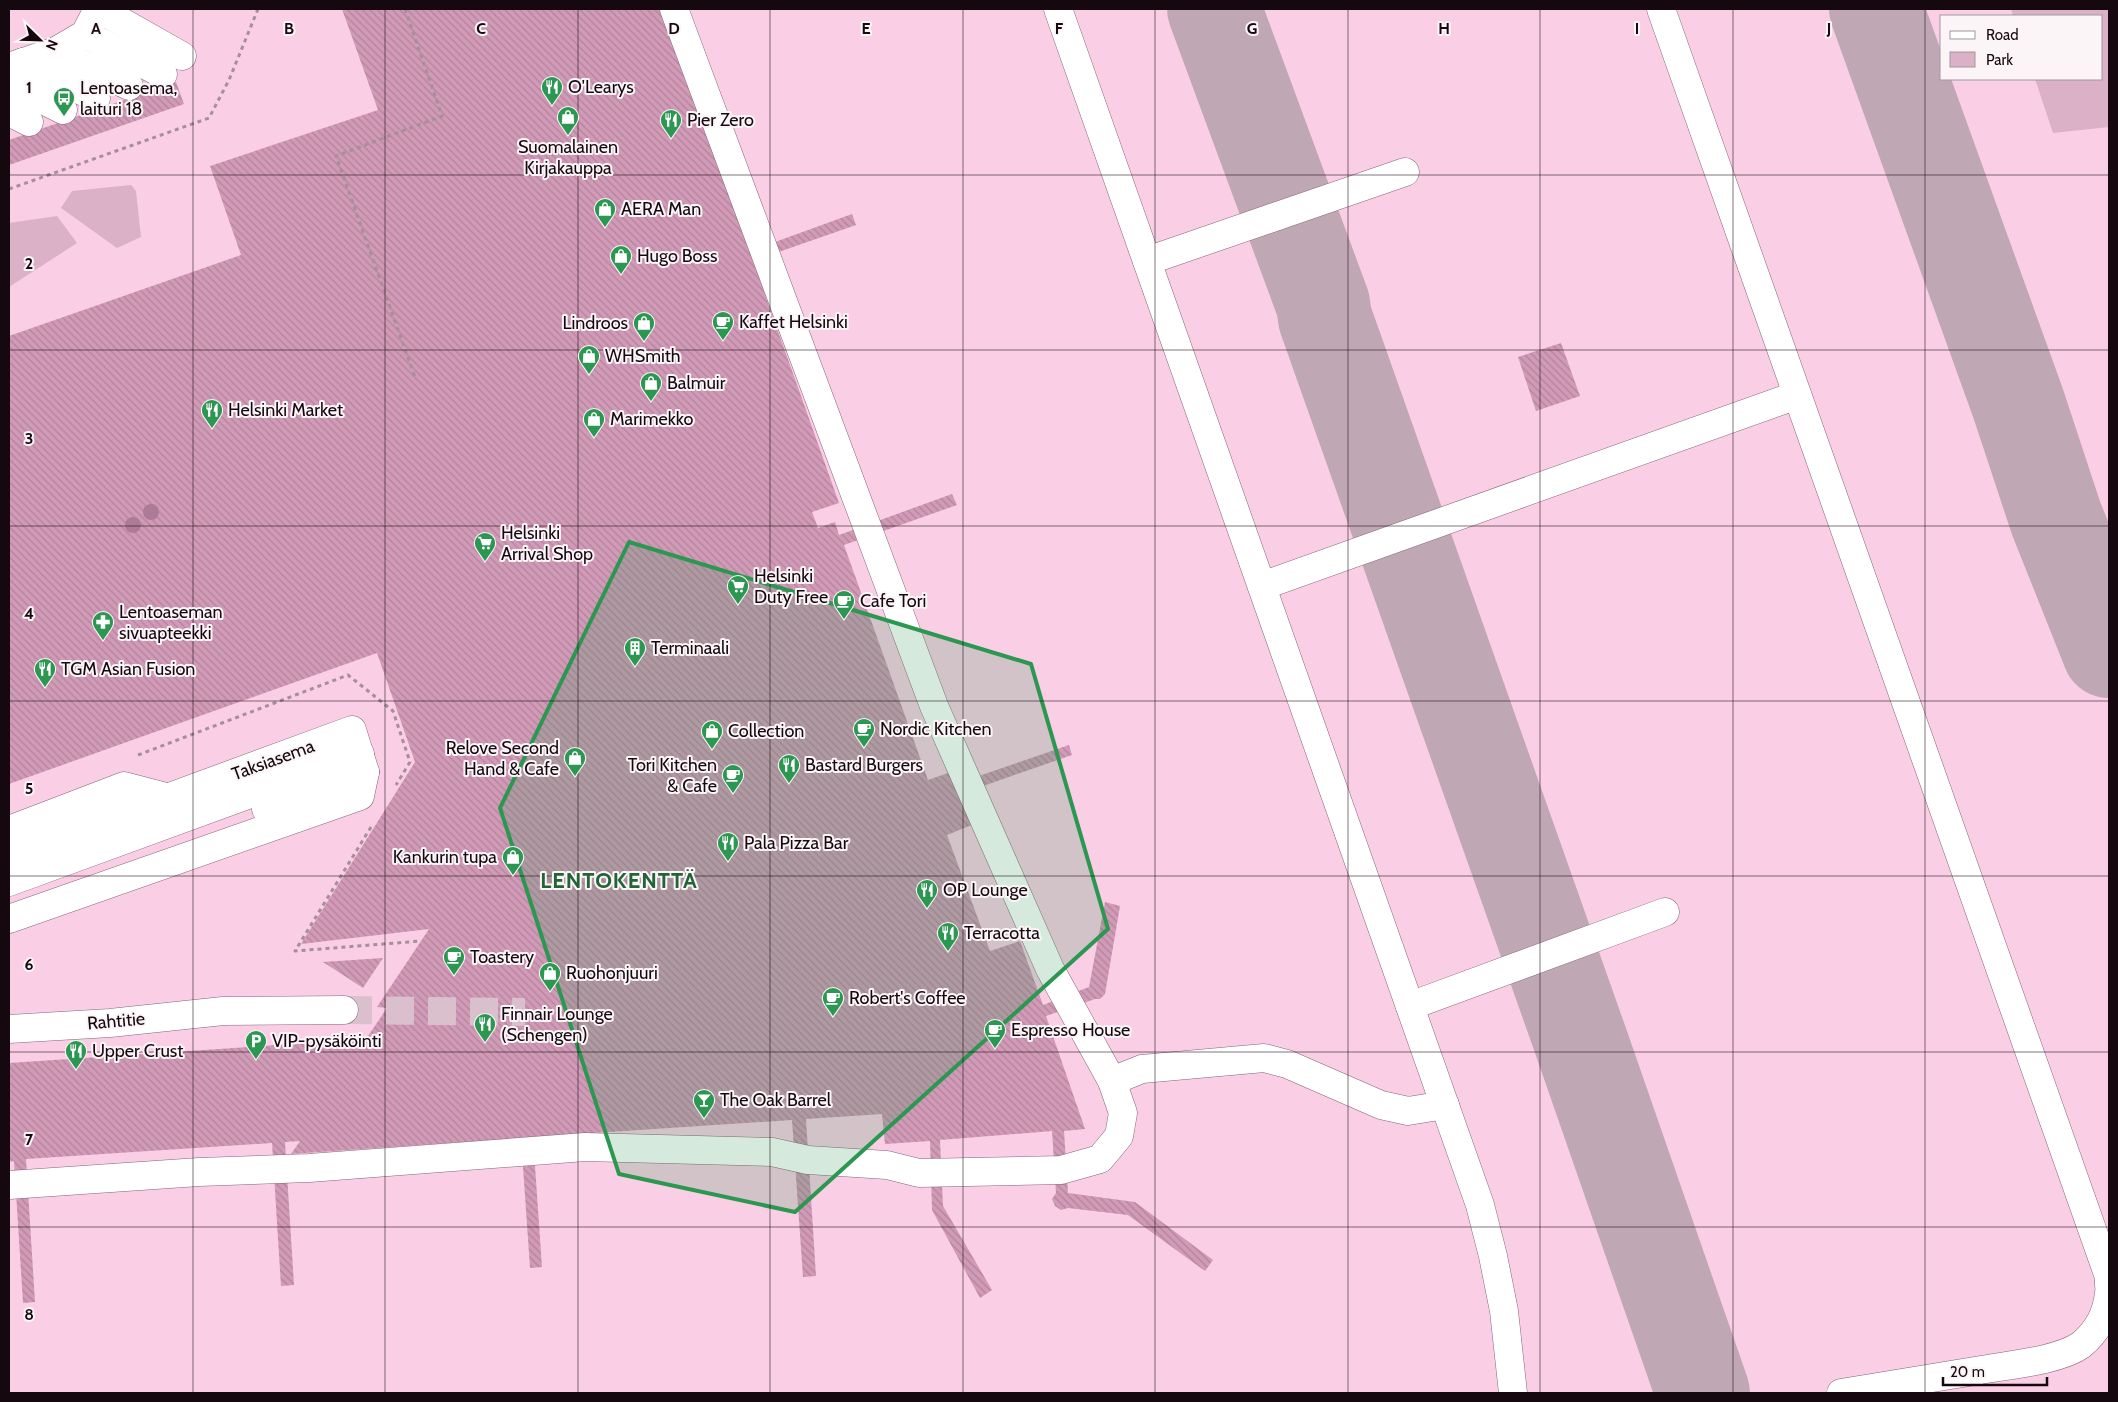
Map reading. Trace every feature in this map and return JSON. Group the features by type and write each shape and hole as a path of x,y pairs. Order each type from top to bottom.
{"street":[{"path":"13,71 56,51 85,34 98,9 182,56"},
{"path":"9,1185 199,1172 309,1168 585,1148 772,1152 808,1160 887,1165 919,1173 1061,1170 1100,1159 1119,1136 1123,1113 1112,1081 1050,969 934,706 674,9"},
{"path":"1058,9 1480,1205 1504,1311 1513,1393"},
{"path":"1661,9 2109,1277 2109,1285"},
{"path":"85,34 162,74"},
{"path":"56,51 129,86"},
{"path":"13,71 96,98"},
{"path":"13,71 63,110"},
{"path":"1147,260 1405,172"},
{"path":"1262,586 1797,395"},
{"name":"Taksiasema","path":"9,856 182,828 360,796 362,763 352,730 182,828 9,919"},
{"path":"9,830 124,786 182,828"},
{"name":"Taksiasema","path":"9,882 182,828"},
{"name":"Taksiasema","path":"9,905 182,828"},
{"path":"1410,1006 1665,912"},
{"name":"Rahtitie","path":"9,1028 110,1023 223,1011 344,1010"},
{"path":"1112,1081 1142,1069 1264,1058 1287,1064 1381,1105 1408,1111 1445,1105"},
{"path":"1841,1393 2034,1361 2068,1351 2080,1345 2093,1333 2102,1320 2108,1304 2109,1293"}],"path":[{"path":"9,189 209,118 229,80 258,9"},
{"path":"405,9 442,116 336,156 416,380"}],"highlighted area":[{"path":"629,542 1031,664 1108,929 795,1212 619,1174 500,808"}],"shaded area":[{"path":"9,9 2109,9 2109,1393 9,1393"}],"green space":[{"path":"2011,9 2109,9 2109,127 2053,133 2035,80 2103,80 2103,15 2013,15"},
{"path":"131,185 136,191 141,237 117,248 61,208 72,191"},
{"path":"57,216 77,243 9,287 9,223"}],"building":[{"name":"Terminaali","path":"342,9 664,9 750,251 852,214 856,225 753,261 839,503 812,512 818,528 835,522 839,535 952,494 957,505 844,545 928,780 974,764 979,776 1069,745 1072,755 983,786 994,816 947,835 990,951 1020,941 1043,1005 1089,987 1105,902 1120,906 1105,994 1100,999 1095,999 1046,1016 1085,1129 1064,1131 1068,1193 1135,1202 1213,1260 1205,1271 1128,1215 1068,1208 1061,1210 1055,1206 1052,1199 1056,1193 1052,1131 940,1140 943,1206 992,1290 980,1298 932,1210 930,1141 885,1144 882,1114 806,1119 816,1276 803,1277 792,1120 533,1137 542,1267 530,1268 521,1138 291,1154 300,1141 285,1142 294,1285 281,1286 272,1143 26,1159 35,1302 23,1303 14,1161 9,1162 9,1063 366,1039 387,1008 377,1007 429,929 301,944 415,762 377,653 9,784 9,336 241,255 210,166 378,110"},
{"path":"176,82 184,104 9,165 9,140"},
{"path":"1561,343 1580,396 1536,411 1518,357"},
{"path":"383,958 363,988 323,962"}],"taxiway":[{"path":"1214,9 1323,304 1325,318 1703,1393"},
{"path":"1876,9 2018,403 2056,518 2109,651"}],"tunnel":[{"path":"344,1010 525,1012"}],"place":[{"name":"O'Learys","path":"552,106"},
{"name":"Lentoasema, laituri 18","path":"64,117"},
{"name":"Suomalainen Kirjakauppa","path":"568,136"},
{"name":"Pier Zero","path":"671,139"},
{"name":"AERA Man","path":"605,228"},
{"name":"Hugo Boss","path":"621,275"},
{"name":"Kaffet Helsinki","path":"723,341"},
{"name":"Lindroos","path":"644,342"},
{"name":"WHSmith","path":"589,375"},
{"name":"Balmuir","path":"651,402"},
{"name":"Helsinki Market","path":"212,429"},
{"name":"Marimekko","path":"594,438"},
{"name":"Helsinki Arrival Shop","path":"485,562"},
{"name":"Helsinki Duty Free","path":"738,605"},
{"name":"Cafe Tori","path":"844,620"},
{"name":"Lentoaseman sivuapteekki","path":"103,641"},
{"name":"Terminaali","path":"635,667"},
{"name":"TGM Asian Fusion","path":"45,688"},
{"name":"Nordic Kitchen","path":"864,748"},
{"name":"Collection","path":"712,750"},
{"name":"Relove Second Hand & Cafe","path":"575,777"},
{"name":"Bastard Burgers","path":"789,784"},
{"name":"Tori Kitchen & Cafe","path":"733,794"},
{"name":"Pala Pizza Bar","path":"728,862"},
{"name":"Kankurin tupa","path":"513,876"},
{"name":"OP Lounge","path":"927,909"},
{"name":"Terracotta","path":"948,952"},
{"name":"Toastery","path":"454,976"},
{"name":"Ruohonjuuri","path":"550,992"},
{"name":"Robert's Coffee","path":"833,1017"},
{"name":"Finnair Lounge (Schengen)","path":"485,1043"},
{"name":"Espresso House","path":"995,1049"},
{"name":"VIP-pysäköinti","path":"256,1060"},
{"name":"Upper Crust","path":"76,1070"},
{"name":"The Oak Barrel","path":"704,1119"}],"district":[{"name":"LENTOKENTTÄ","path":"619,880"}]}
